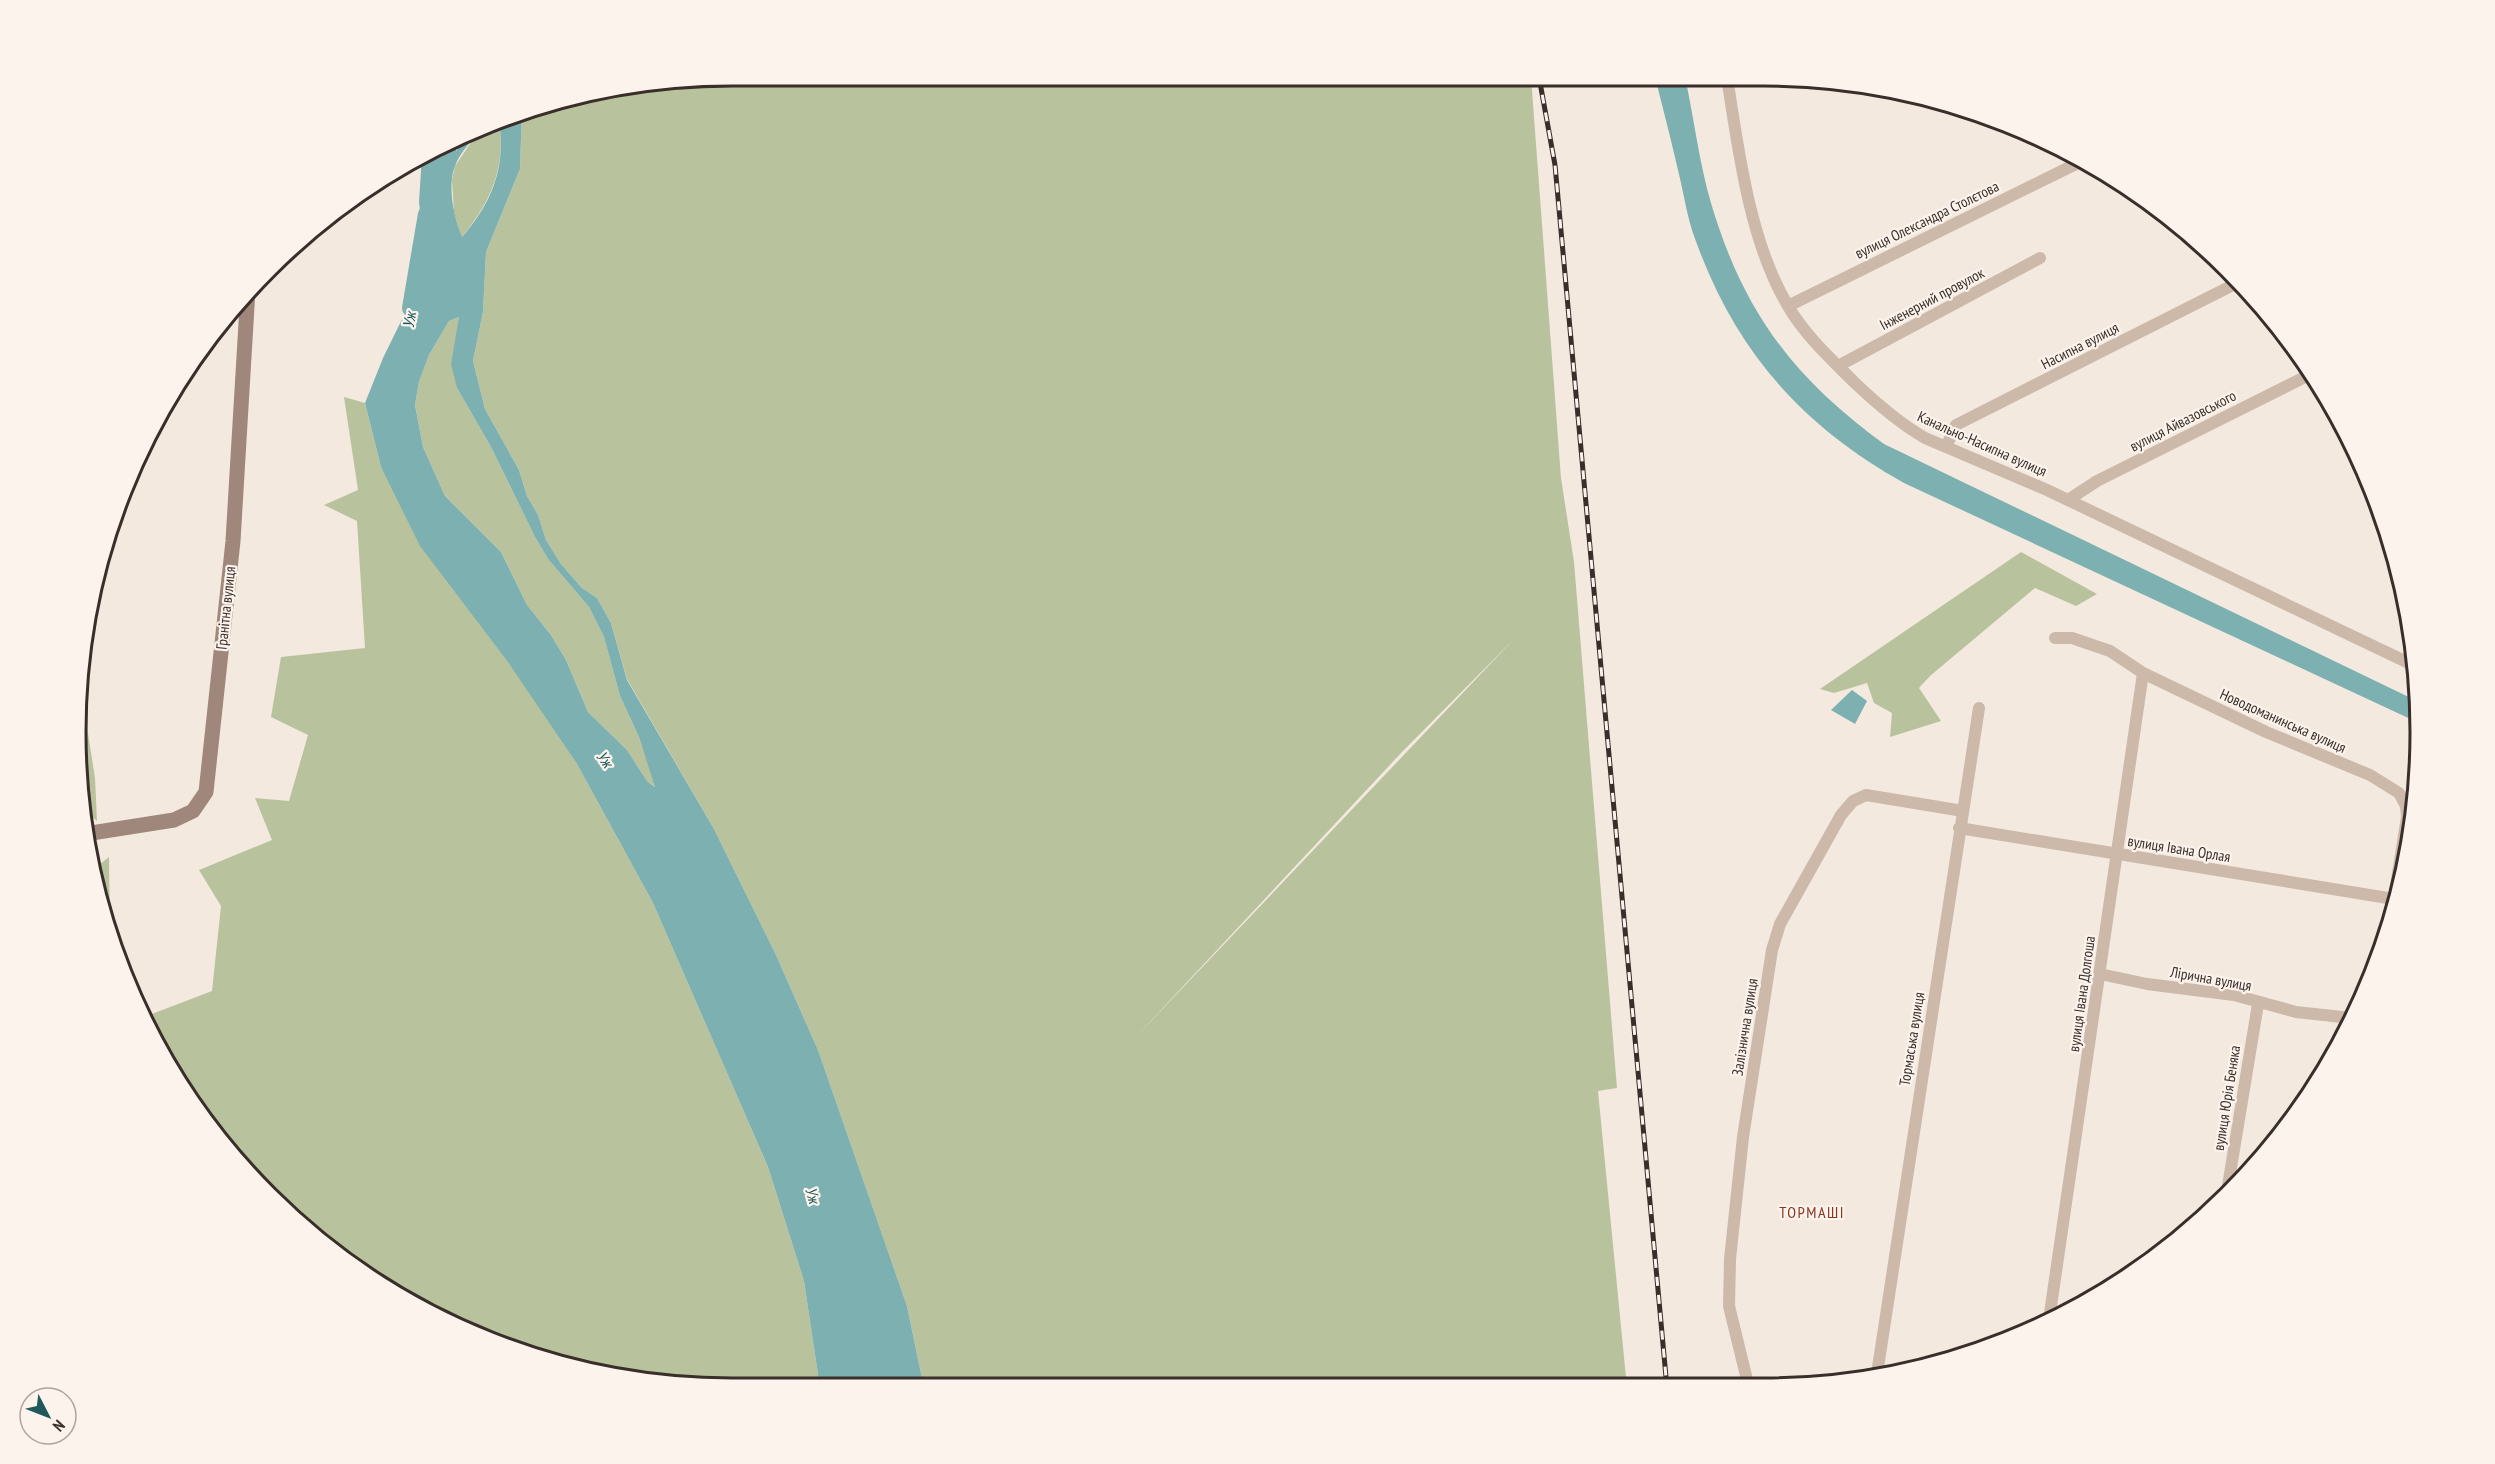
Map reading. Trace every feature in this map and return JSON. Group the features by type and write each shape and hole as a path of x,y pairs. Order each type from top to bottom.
{"street":[{"name":"Канально-Насипна вулиця","path":"1729,86 1752,206 1769,262 1788,306 1838,366 1907,428 2068,500 2405,661"},
{"name":"вулиця Олександра Столєтова","path":"1788,306 2073,165"},
{"name":"Інженерний провулок","path":"1838,366 2040,258"},
{"name":"Насипна вулиця","path":"1946,447 1956,425 2231,286"},
{"name":"Гранітна вулиця","path":"94,833 174,820 193,811 206,792 233,541 248,304"},
{"name":"вулиця Айвазовського","path":"2068,500 2097,481 2304,378"},
{"name":"Новодоманинська вулиця","path":"2055,638 2072,638 2110,651 2144,673 2266,732 2370,775 2399,793 2405,804"},
{"name":"вулиця Івана Долгоша","path":"2050,1311 2144,673"},
{"name":"Тормаська вулиця","path":"1878,1368 1978,708"},
{"name":"Залізнична вулиця","path":"1747,1378 1729,1306 1730,1260 1743,1137 1778,930 1841,815 1853,801 1866,795 1963,811"},
{"name":"вулиця Івана Орлая","path":"1959,828 2386,904"},
{"name":"Лірична вулиця","path":"2100,974 2147,984 2234,995 2253,999 2258,1004 2266,1003 2296,1012 2343,1017"},
{"name":"вулиця Юрія Беняка","path":"2229,1179 2258,1004"}],"green space":[{"path":"1532,86 1561,478 1574,562 1617,1088 1598,1091 1626,1378 922,1378 907,1306 818,1050 776,955 714,829 627,679 611,623 597,598 582,588 561,564 546,540 538,515 527,496 519,470 485,409 473,361 483,312 486,252 520,169 522,121 606,98 690,87","holes":["1514,639 1133,1040 1402,752"]},
{"path":"500,129 500,153 494,183 481,211 461,238 454,212 452,180 455,166 472,141"},
{"path":"459,317 457,388 491,447 535,537 548,559 589,607 604,637 620,696 639,737 656,787 647,781 627,750 588,712 566,660 551,635 527,605 501,552 445,496 423,447 415,405 419,382 429,355 449,321"},
{"path":"344,397 365,403 381,467 577,764 653,903 768,1167 804,1281 819,1378 690,1377 606,1366 524,1344 446,1312 373,1270 338,1245 275,1189 219,1126 194,1091 152,1018 150,1015 212,991 221,906 199,870 272,840 255,798 289,801 308,735 271,717 281,657 365,648 357,521 324,505 358,490"},
{"path":"2021,552 2097,594 2076,606 2035,588 1930,676 1919,688 1941,721 1890,737 1892,713 1874,703 1867,683 1834,693 1820,689"},
{"path":"86,722 95,778 97,821 91,816 87,774"},
{"path":"109,857 110,905 108,899 100,864"}],"water":[{"path":"1657,86 1687,86 1703,172 1724,242 1739,277 1775,339 1823,394 1884,444 2408,697 2409,719 1904,483 1833,436 1802,409 1775,380 1751,349 1729,314 1710,277 1694,236"},
{"path":"522,121 520,169 486,252 483,312 473,361 485,409 519,470 527,496 538,515 546,540 561,564 582,588 597,598 611,623 627,680 714,829 776,955 818,1050 907,1306 922,1378 819,1378 804,1281 768,1167 653,903 577,764 508,662 420,546 381,467 365,403 383,358 409,305 425,251 419,202 421,165 456,148 456,151 460,146 471,141 455,166 452,183 452,202 462,237 482,210 495,182 501,153 500,129","holes":["459,317 451,364 457,388 491,447 535,537 548,559 589,607 604,637 620,696 639,737 655,787 647,781 627,750 588,712 566,660 551,635 527,605 501,552 445,496 423,447 415,405 419,382 429,355 449,321"]},
{"path":"1852,690 1867,701 1855,724 1831,710"}],"waterway":[{"name":"Уж","path":"411,308 427,214"}],"railway":[{"path":"1541,86 1555,165 1666,1378"}],"district":[{"name":"ТОРМАШІ","path":"1812,1212"}]}
